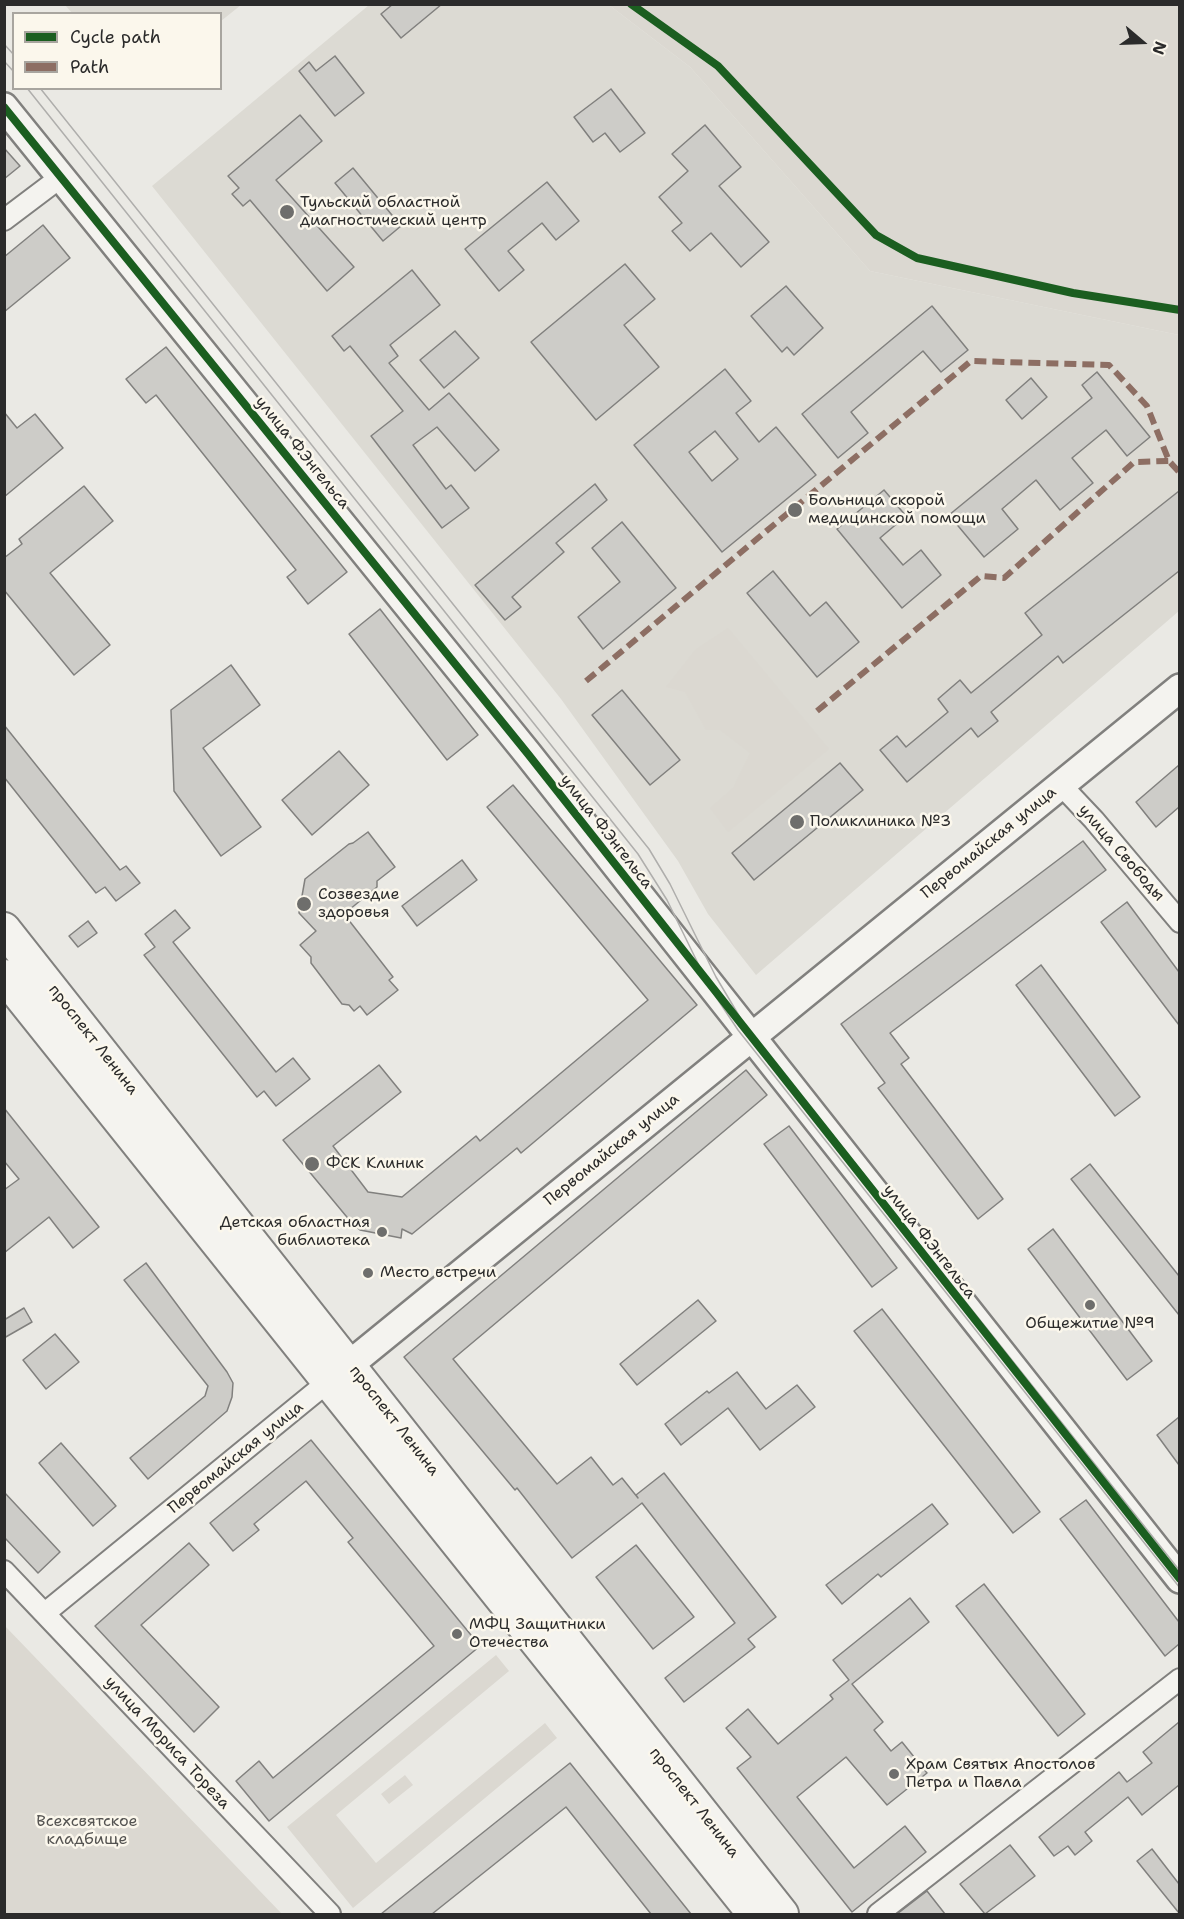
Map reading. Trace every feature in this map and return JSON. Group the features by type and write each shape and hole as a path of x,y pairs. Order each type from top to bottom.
{"main road":[{"name":"проспект Ленина","path":"4,929 339,1373 754,1914"},
{"name":"проспект Ленина","path":"4,976 339,1373 782,1914"}],"street":[{"name":"улица Ф.Энгельса","path":"4,107 528,754 1179,1580"},
{"path":"4,220 61,177"},
{"name":"Первомайская улица","path":"45,1613 1179,688"},
{"name":"улица Свободы","path":"1061,785 1094,820 1179,922"},
{"name":"улица Мориса Тореза","path":"4,1571 330,1914"},
{"path":"878,1914 1179,1679"}],"shaded area":[{"path":"65,5 241,5 222,20 222,12 71,12"},
{"name":"Больница скорой медицинской помощи","path":"369,5 609,5 690,67 870,271 1179,335 1179,611 756,975 708,914 678,861 561,699 152,186"}],"green space":[{"path":"609,5 1179,5 1179,335 870,271 690,67"},
{"path":"728,628 829,749 728,832 710,808 733,788 750,753 720,730 706,730 685,692 666,687 696,649"},
{"name":"Всехсвятское кладбище","path":"5,1626 282,1914 5,1914"},
{"path":"496,1655 509,1671 336,1815 376,1863 545,1723 557,1738 353,1908 287,1827"},
{"path":"405,1775 413,1785 389,1804 381,1794"}],"building":[{"path":"393,4 442,4 401,38 381,14"},
{"path":"335,56 364,93 335,116 299,71 309,62 316,71"},
{"path":"611,89 645,133 620,152 605,133 593,142 574,117"},
{"path":"300,115 322,141 276,180 354,267 327,291 250,200 243,206 232,194 239,188 228,176"},
{"path":"705,125 741,167 719,186 769,242 741,267 711,233 690,251 672,231 682,223 659,197 688,171 672,154"},
{"path":"4,148 20,166 4,179"},
{"path":"353,168 401,226 383,241 335,183"},
{"path":"547,182 579,221 556,240 542,223 508,251 524,270 499,291 465,249"},
{"path":"43,225 70,258 4,312 4,257"},
{"path":"625,264 655,299 624,325 659,367 596,420 531,342"},
{"path":"412,270 440,305 390,345 398,356 389,363 429,410 449,393 499,450 475,471 437,427 413,445 446,489 451,485 469,508 442,528 371,436 403,411 350,346 344,351 332,336"},
{"path":"786,286 823,328 794,355 787,347 782,352 751,316"},
{"path":"932,306 968,350 941,372 923,351 851,412 868,433 838,458 802,414"},
{"path":"455,331 479,358 444,388 420,360"},
{"path":"166,347 347,572 308,604 287,577 296,570 156,395 146,403 126,379"},
{"path":"725,369 751,401 736,413 759,442 776,427 816,475 722,552 634,445","holes":["715,431 738,459 712,481 689,452"]},
{"path":"1097,372 1150,437 1127,456 1106,430 1072,458 1093,483 1060,510 1036,480 1002,509 1018,529 984,557 949,515 1092,398 1082,385"},
{"path":"1031,378 1047,397 1022,419 1006,400"},
{"path":"4,412 17,428 35,414 63,448 4,497"},
{"path":"595,484 607,500 556,543 564,552 512,597 521,607 505,620 475,585"},
{"path":"84,486 113,521 50,573 110,645 74,675 4,590 4,558 22,544 19,539"},
{"path":"884,490 906,516 880,538 903,565 921,550 941,575 902,608 837,529"},
{"path":"1179,491 1179,571 1063,663 1058,656 991,712 998,721 978,737 971,728 907,782 880,750 897,736 906,747 948,712 938,699 960,680 971,693 1042,635 1025,613"},
{"path":"622,522 676,588 603,649 578,617 620,582 592,548"},
{"path":"773,571 810,616 826,602 859,642 817,677 747,593"},
{"path":"380,609 478,735 447,760 349,634"},
{"path":"231,665 260,705 203,748 261,827 221,856 174,791 171,710"},
{"path":"622,690 680,760 650,785 592,715"},
{"path":"4,725 120,870 126,866 140,883 116,901 105,887 96,893 4,777"},
{"path":"339,751 369,785 312,835 282,800"},
{"name":"Поликлиника №3","path":"840,763 863,790 754,880 732,853"},
{"path":"1179,765 1179,807 1156,827 1136,802"},
{"path":"513,785 697,1005 521,1153 517,1148 412,1234 402,1229 401,1238 360,1230 283,1140 379,1065 401,1092 333,1146 368,1192 402,1197 476,1136 480,1141 648,1000 487,807"},
{"path":"368,832 395,867 377,881 377,887 344,914 393,977 389,980 398,990 367,1015 360,1006 354,1011 349,1005 342,1004 311,963 311,957 300,945 316,931 299,913 305,879"},
{"path":"1083,841 1106,870 890,1033 909,1058 901,1064 1003,1199 978,1219 878,1088 885,1083 841,1024"},
{"path":"462,860 477,880 417,926 402,906"},
{"path":"1127,902 1179,972 1179,1025 1101,922"},
{"path":"175,910 190,928 173,942 276,1072 293,1058 310,1079 276,1106 264,1091 257,1097 144,955 155,947 145,934"},
{"path":"88,921 97,933 78,947 69,936"},
{"path":"1041,965 1140,1097 1115,1116 1016,985"},
{"path":"746,1070 767,1095 453,1359 557,1484 591,1457 613,1485 622,1478 638,1498 636,1495 664,1473 776,1617 748,1639 755,1647 684,1702 665,1678 735,1623 642,1503 572,1558 517,1488 515,1490 404,1357"},
{"path":"4,1108 99,1227 73,1248 49,1217 4,1253 4,1190 19,1179 4,1161"},
{"path":"789,1126 897,1268 872,1287 764,1144"},
{"path":"1090,1164 1179,1276 1179,1315 1071,1179"},
{"name":"Общежитие №9","path":"1053,1229 1152,1361 1127,1380 1028,1249"},
{"path":"146,1263 233,1383 232,1397 227,1411 148,1479 130,1458 205,1396 208,1386 124,1280"},
{"path":"698,1300 716,1321 637,1385 620,1364"},
{"path":"24,1308 32,1322 4,1338 4,1320"},
{"path":"882,1309 1040,1512 1013,1533 854,1331"},
{"path":"55,1334 79,1362 46,1389 23,1360"},
{"path":"737,1372 766,1409 797,1385 815,1407 760,1450 728,1408 681,1445 665,1424 707,1391 709,1393"},
{"path":"1179,1417 1179,1465 1157,1435"},
{"path":"311,1440 480,1646 269,1821 236,1781 259,1761 273,1778 434,1646 348,1542 353,1538 306,1481 254,1524 259,1530 233,1551 210,1523"},
{"path":"61,1443 116,1506 93,1526 39,1463"},
{"path":"4,1492 60,1552 38,1573 4,1537"},
{"path":"1086,1500 1179,1622 1179,1644 1165,1656 1060,1519"},
{"path":"932,1504 948,1524 881,1577 878,1574 842,1604 826,1585"},
{"path":"189,1543 209,1565 141,1625 219,1707 194,1732 95,1626"},
{"path":"636,1545 694,1617 653,1649 596,1577"},
{"path":"984,1584 1085,1714 1058,1736 956,1606"},
{"path":"910,1598 929,1622 852,1684 883,1722 874,1730 891,1751 902,1742 927,1773 887,1805 846,1757 797,1797 854,1868 905,1826 926,1852 852,1912 737,1768 751,1757 726,1728 748,1709 778,1744 833,1699 830,1695 849,1680 833,1660"},
{"path":"1179,1722 1179,1785 1142,1815 1128,1797 1085,1832 1092,1841 1075,1855 1068,1846 1054,1856 1039,1837 1119,1772 1127,1782 1152,1763 1143,1752"},
{"path":"570,1763 691,1914 651,1914 566,1807 432,1914 381,1914"},
{"path":"1010,1845 1035,1876 985,1914 960,1884"},
{"path":"1152,1849 1179,1884 1179,1913 1137,1861"},
{"path":"927,1891 945,1914 897,1914"}],"tram line":[{"path":"4,44 12,53"},
{"path":"4,61 12,70"},
{"path":"29,90 638,854 667,900 710,988 738,1030 1180,1588"},
{"path":"42,90 649,849 670,884 716,977 744,1024 1180,1571"}],"marked path":[{"path":"586,681 971,361 1109,365 1147,406 1169,461 1180,473"},
{"path":"817,711 981,576 1004,578 1134,462 1169,461"}],"cycle path":[{"path":"631,4 718,66 876,235 917,258 1073,293 1180,310"},
{"path":"4,107 528,754 1180,1579"}],"place":[{"name":"Тульский областной диагностический центр","path":"287,212"},
{"name":"Больница скорой медицинской помощи","path":"795,510"},
{"name":"Поликлиника №3","path":"797,822"},
{"name":"Созвездие здоровья","path":"304,904"},
{"name":"ФСК Клиник","path":"312,1164"},
{"name":"Детская областная библиотека","path":"382,1232"},
{"name":"Место встречи","path":"368,1273"},
{"name":"Общежитие №9","path":"1090,1305"},
{"name":"МФЦ Защитники Отечества","path":"457,1634"},
{"name":"Храм Святых Апостолов Петра и Павла","path":"894,1774"}]}
